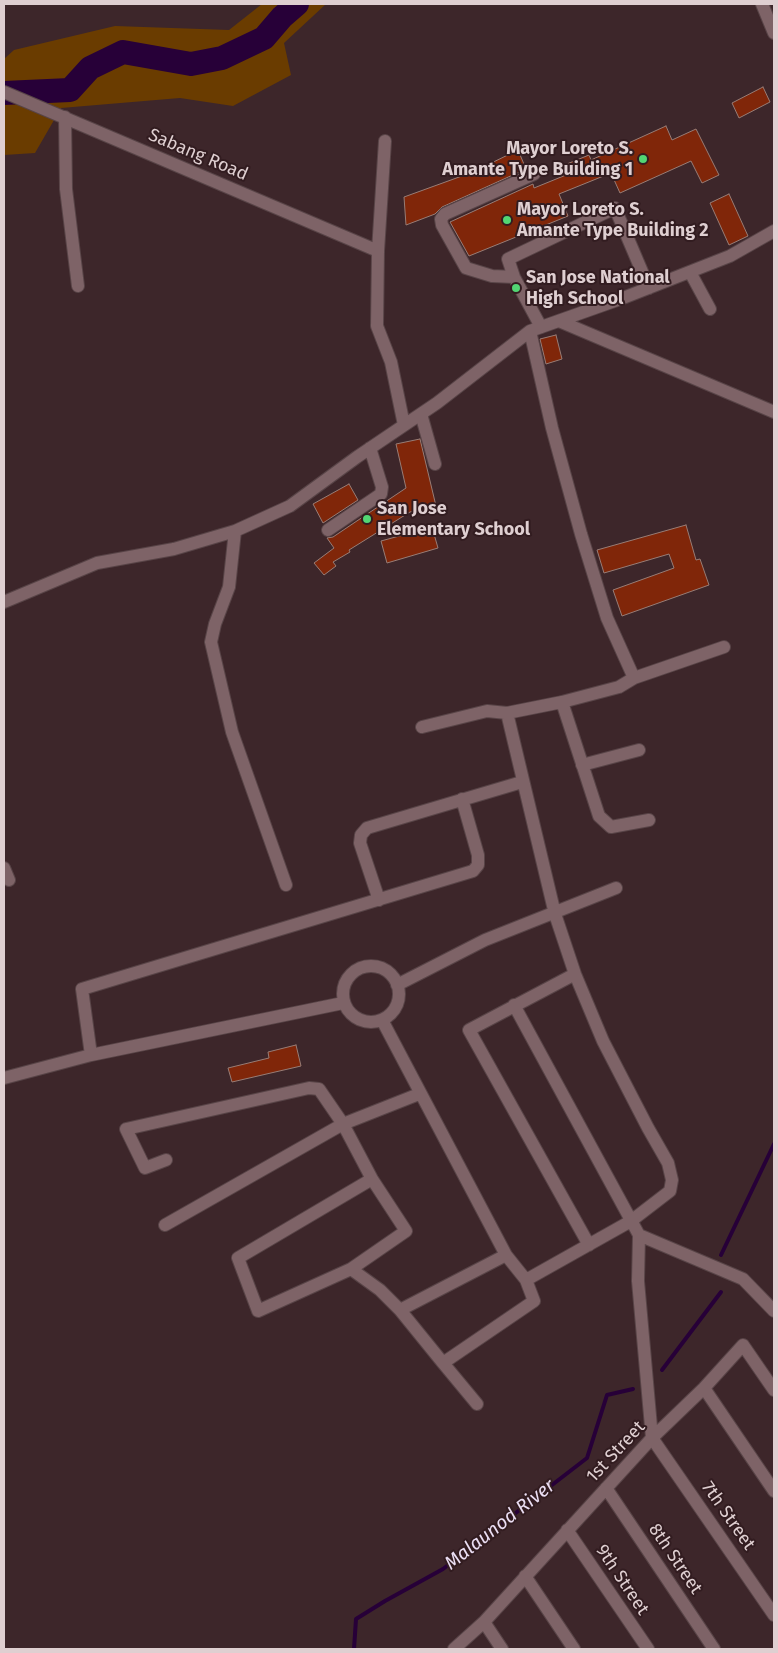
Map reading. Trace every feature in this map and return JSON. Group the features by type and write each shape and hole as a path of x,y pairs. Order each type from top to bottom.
{"street":[{"path":"762,4 774,33"},
{"name":"Sabang Road","path":"4,92 378,251"},
{"path":"65,117 66,189 78,286"},
{"path":"385,141 378,251 377,326 391,362 404,425"},
{"path":"514,277 492,276 466,268 442,225 441,219 445,214 534,174"},
{"path":"634,678 607,618 581,534 552,428 536,329 508,259 615,208 649,288"},
{"path":"4,602 97,563 174,549 235,531 290,506 421,414 536,329 730,256 774,231"},
{"path":"690,272 710,309"},
{"path":"559,321 774,412"},
{"path":"421,414 434,464"},
{"path":"328,530 381,494 382,487 370,448"},
{"path":"235,531 229,587 215,624 211,642 232,732 286,884"},
{"path":"422,727 487,710 507,713 562,702 618,687 634,678 724,647"},
{"path":"562,702 599,816 612,827 649,820"},
{"path":"507,713 555,914 575,974 603,1041 668,1163 672,1180 670,1191 632,1221 526,1280"},
{"path":"582,764 638,750"},
{"path":"379,900 360,843 361,835 367,828 522,782"},
{"path":"91,1055 82,989 473,871 478,865 478,855 462,799"},
{"path":"4,868 9,880"},
{"path":"397,985 485,940 555,914 616,888"},
{"path":"366,966 385,970 397,985 399,993 395,1009 382,1020 363,1022 355,1018 343,1004 344,984 356,970 366,966"},
{"path":"575,974 469,1030 589,1245"},
{"path":"4,1078 91,1055 343,1004"},
{"path":"514,1005 638,1235 640,1316 652,1438"},
{"path":"382,1020 506,1254 526,1280 534,1302 444,1362"},
{"path":"166,1160 145,1168 126,1128 309,1088 319,1089 343,1124 372,1178 406,1231 351,1269 258,1311 238,1258 372,1178"},
{"path":"165,1225 343,1124 420,1094"},
{"path":"638,1235 743,1279 774,1311"},
{"path":"400,1310 506,1254"},
{"path":"351,1269 380,1290 400,1310 477,1404"},
{"name":"1st Street","path":"454,1649 484,1622 652,1438 704,1388 743,1345 774,1390"},
{"path":"704,1388 774,1491"},
{"name":"7th Street","path":"652,1438 774,1615"},
{"name":"8th Street","path":"606,1488 714,1649"},
{"name":"9th Street","path":"567,1530 648,1649"},
{"path":"525,1576 574,1649"},
{"path":"484,1622 502,1649"}],"shaded area":[{"path":"262,4 326,4 284,43 291,75 233,106 180,98 61,108 35,153 4,155 4,59 14,50 115,26 229,30"}],"building":[{"path":"763,87 770,102 739,118 732,103"},
{"path":"666,126 672,140 696,129 719,175 702,183 691,161 620,193 611,173 559,194 568,216 469,256 450,222 533,184 534,188 566,175 562,166 589,155 591,160"},
{"path":"518,150 526,169 442,207 435,214 406,225 404,197 473,172"},
{"path":"729,194 748,236 729,245 710,203"},
{"path":"556,335 562,359 546,364 540,339"},
{"path":"420,439 436,506 410,512 349,550 350,552 333,562 336,566 324,575 314,563 334,548 327,538 333,537 406,488 396,444"},
{"path":"349,484 358,500 323,523 313,504"},
{"path":"686,525 696,560 700,559 709,585 622,616 613,590 674,568 669,554 604,573 597,550"},
{"path":"432,527 438,548 387,563 381,541"},
{"path":"296,1045 301,1066 232,1082 228,1068 269,1058 268,1052"}],"waterway":[{"path":"4,93 70,90 90,68 123,52 191,64 222,58 264,38 282,17 297,4"},
{"name":"Malaunod River","path":"721,1255 774,1144"},
{"name":"Malaunod River","path":"662,1370 721,1292"},
{"name":"Malaunod River","path":"354,1649 356,1619 443,1569 587,1458 607,1395 633,1389"}],"place":[{"name":"Mayor Loreto S. Amante Type Building 1","path":"643,159"},
{"name":"Mayor Loreto S. Amante Type Building 2","path":"507,220"},
{"name":"San Jose National High School","path":"516,288"},
{"name":"San Jose Elementary School","path":"367,519"}]}
